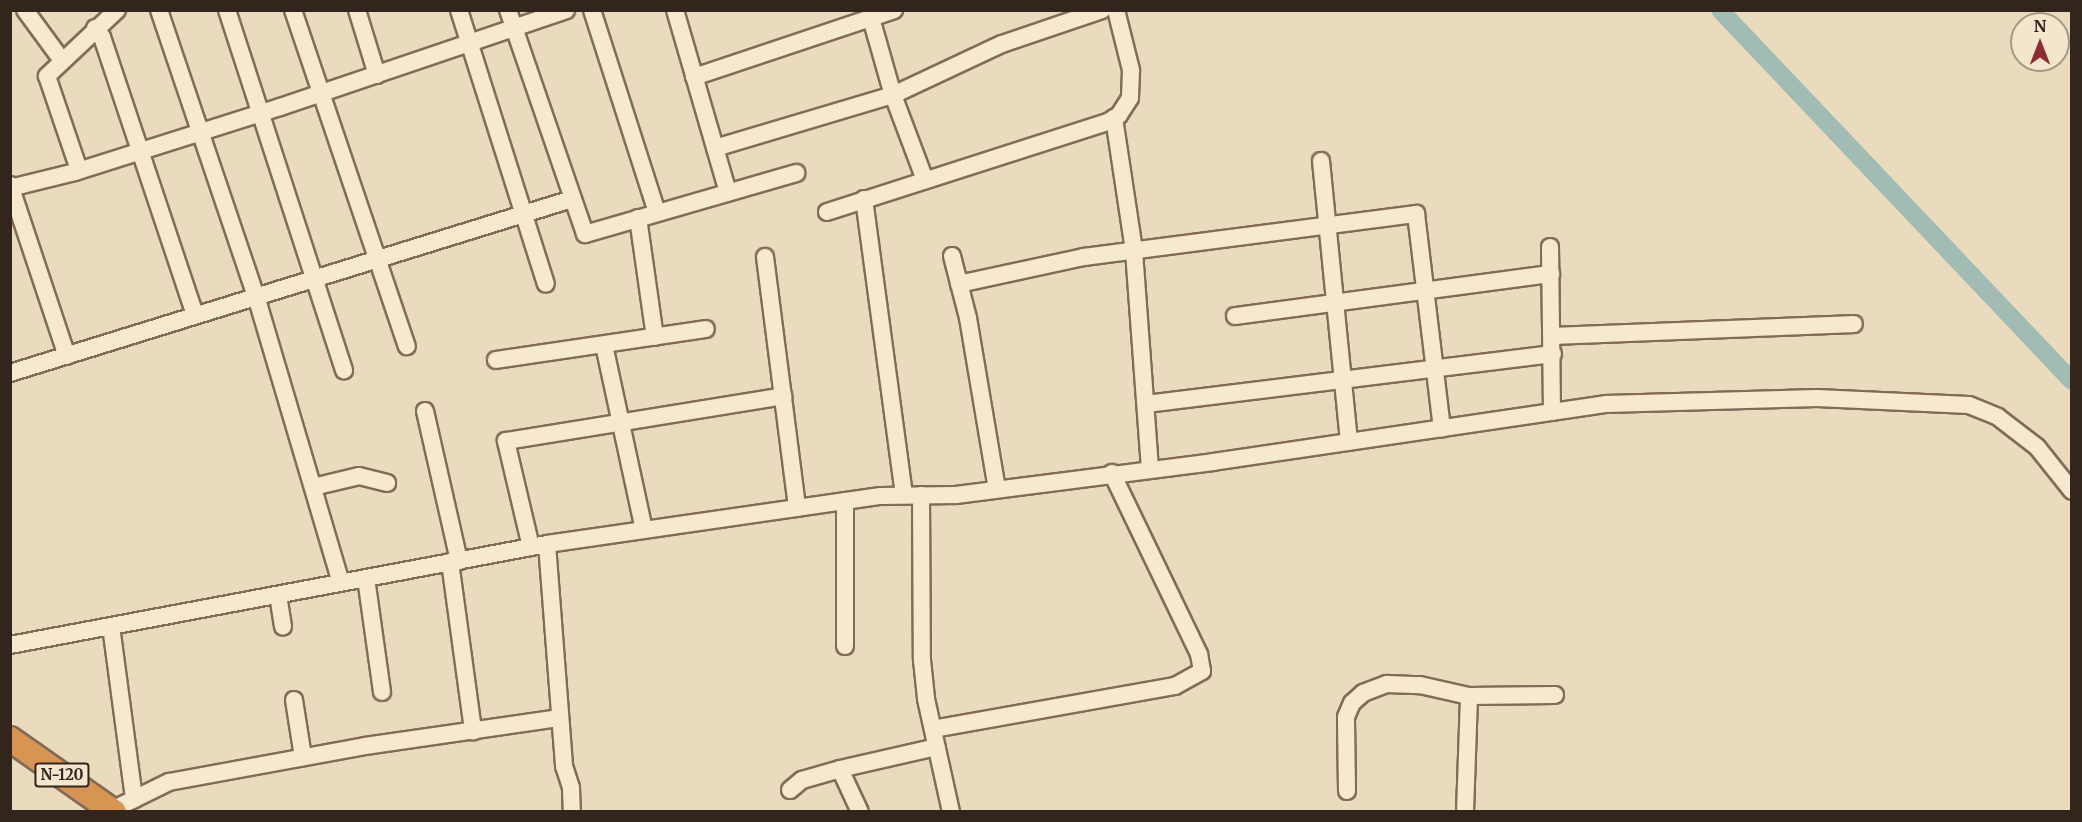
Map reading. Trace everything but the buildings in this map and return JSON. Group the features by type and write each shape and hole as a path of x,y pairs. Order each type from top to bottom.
{"highway":[{"name":"N-120","path":"10,739 120,807"}],"street":[{"path":"25,10 61,59"},
{"path":"79,170 47,76 61,59 117,10"},
{"path":"159,10 256,296 341,583"},
{"path":"227,10 344,371"},
{"path":"293,10 407,346"},
{"path":"357,10 377,75"},
{"path":"459,10 546,284"},
{"path":"508,10 585,234 796,173"},
{"path":"67,356 11,187 79,170 377,75 566,10"},
{"path":"592,10 657,212"},
{"path":"675,10 728,192"},
{"path":"694,77 894,10"},
{"path":"715,148 893,95 1002,44 1102,10"},
{"path":"827,212 1114,118 1130,98 1131,70 1116,10"},
{"path":"871,18 893,95 925,180"},
{"path":"95,28 102,37 138,151 195,315"},
{"path":"1114,118 1134,251 1150,469"},
{"path":"1321,161 1349,442"},
{"path":"10,373 572,199"},
{"path":"864,199 904,495"},
{"path":"960,284 1084,257 1416,214 1442,428"},
{"path":"638,218 656,337"},
{"path":"1550,247 1554,336 1552,412"},
{"path":"952,256 960,284 996,489"},
{"path":"765,257 798,508"},
{"path":"1235,316 1551,274"},
{"path":"1554,336 1854,324"},
{"path":"496,360 706,329"},
{"path":"603,345 644,530"},
{"path":"1146,404 1553,354"},
{"path":"572,812 539,546 506,441 783,396"},
{"path":"10,645 539,546 644,530 845,501 996,489 1150,469 1606,404 1718,399 1909,400 1969,405 1998,417 2037,447 2072,491"},
{"path":"424,411 455,562 473,731"},
{"path":"933,729 1175,686 1202,671 1199,654 1112,473"},
{"path":"313,487 359,476 387,483"},
{"path":"921,495 922,660 933,729 951,812"},
{"path":"845,501 845,646"},
{"path":"366,578 382,692"},
{"path":"278,595 283,627"},
{"path":"111,626 120,807 169,782 303,757 560,718"},
{"path":"1347,791 1346,717 1352,703 1363,693 1387,684 1420,685 1469,696 1555,695"},
{"path":"1465,812 1469,696"},
{"path":"294,700 303,757"},
{"path":"790,790 802,780 937,747"},
{"path":"840,769 860,812"}],"waterway":[{"path":"1720,10 2072,381"}]}
